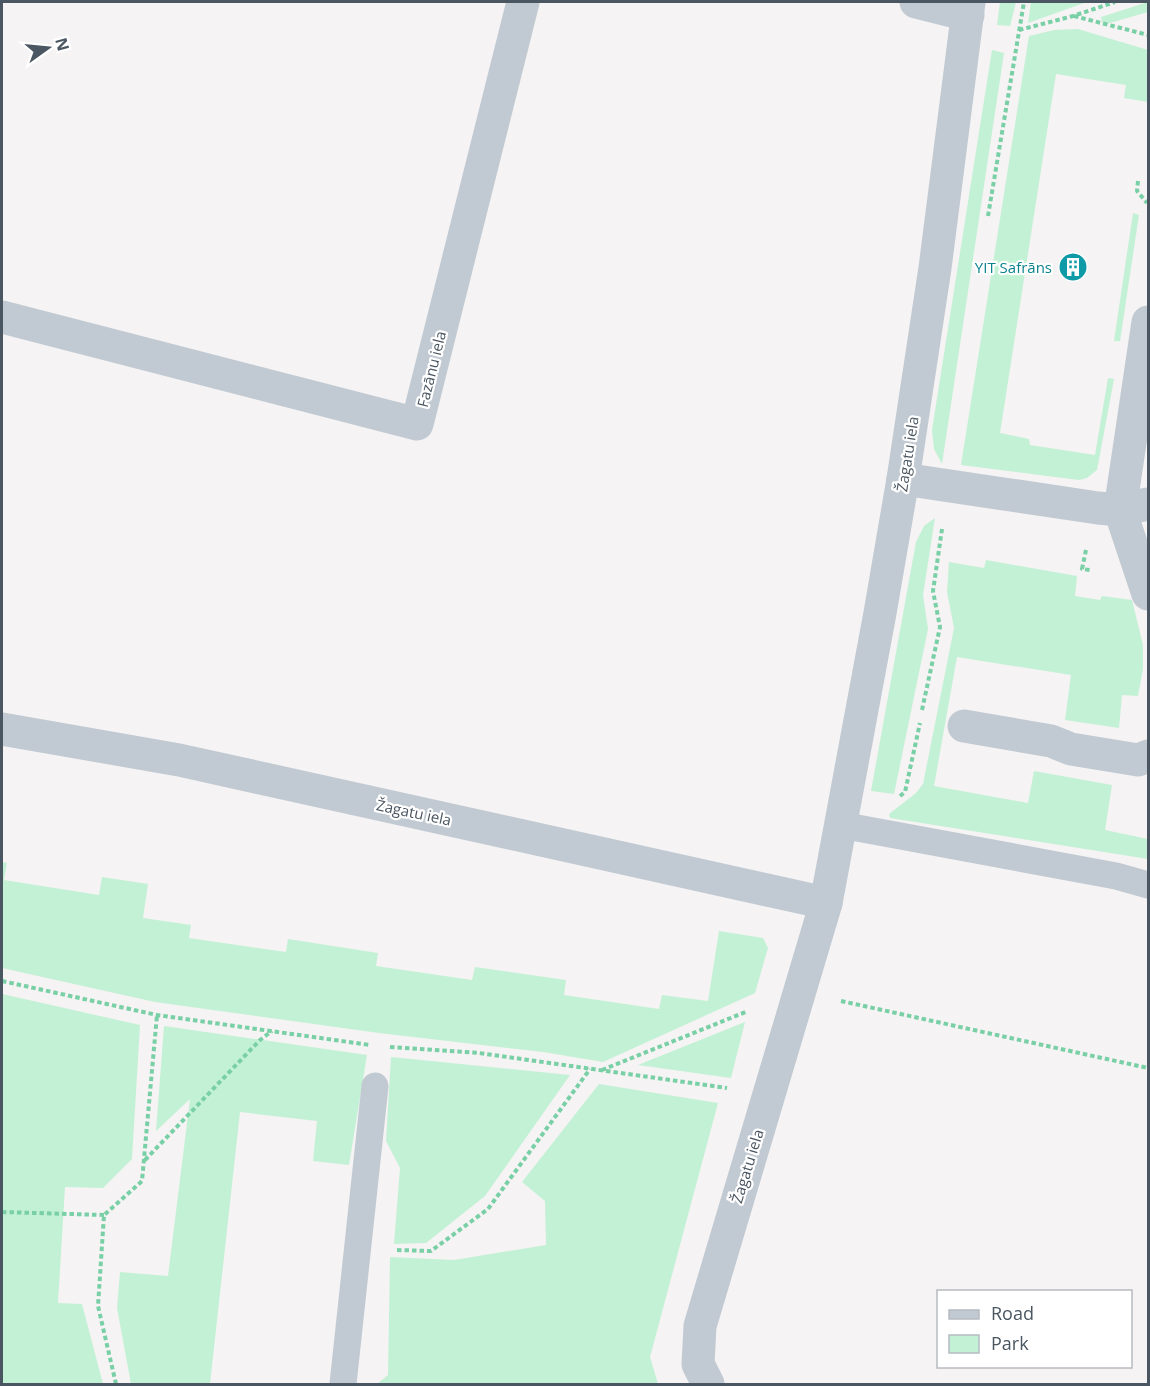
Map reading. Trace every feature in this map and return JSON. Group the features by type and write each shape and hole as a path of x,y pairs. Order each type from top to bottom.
{"street":[{"name":"Fazānu iela","path":"2,317 417,424 523,2"},
{"path":"916,2 968,8"},
{"name":"Žagatu iela","path":"708,1384 698,1364 700,1326 826,903 842,825 903,479 935,268 968,8"},
{"path":"1149,322 1134,507 1149,594"},
{"path":"903,479 1098,508 1134,507"},
{"path":"964,726 1051,741 1071,749 1138,760 1149,756"},
{"name":"Žagatu iela","path":"2,729 179,760 826,903"}],"lane":[{"path":"842,825 1116,876 1149,885"},
{"path":"343,1384 375,1086"}],"path":[{"path":"1019,30 1115,2"},
{"path":"1073,15 1149,35"},
{"path":"1138,181 1137,191 1148,203"},
{"path":"2,981 157,1015 380,1047 479,1053 737,1090"},
{"path":"799,991 1149,1068"},
{"path":"602,1070 751,1010"},
{"path":"116,1384 98,1306 104,1215 141,1181 145,1160 157,1015"},
{"path":"145,1160 260,1040 272,1031"},
{"path":"357,1248 431,1251 488,1209 590,1069"},
{"path":"2,1212 104,1215"}],"green space":[{"path":"1000,2 1016,2 1010,26 997,25"},
{"path":"1031,2 1087,2 1028,23"},
{"path":"1148,2 1148,12 1103,25 1101,17"},
{"path":"1078,29 1148,50 1148,102 1124,98 1126,85 1056,74 1000,433 1029,439 1030,445 1095,455 1108,378 1114,379 1097,470 1087,478 1079,480 961,465 1029,36 1054,30"},
{"path":"992,50 1004,53 942,464 934,449 932,430"},
{"path":"1133,213 1139,215 1120,341 1114,341"},
{"path":"935,518 923,595 928,629 894,794 871,791 916,542 924,526"},
{"path":"986,560 1077,576 1075,596 1100,600 1102,596 1132,600 1143,645 1143,669 1138,696 1122,695 1119,728 1065,720 1071,675 957,657 934,786 1028,803 1034,771 1112,785 1105,830 1148,839 1148,859 890,818 889,814 916,793 923,784 954,628 947,592 949,562 984,568"},
{"path":"2,862 7,863 4,880 99,895 102,877 148,884 143,918 191,925 189,938 286,952 288,939 378,953 376,966 472,980 475,967 566,980 564,995 659,1009 662,995 708,1001 719,931 763,938 768,948 755,993 603,1062 543,1052 379,1033 155,1002 2,968"},
{"path":"2,994 140,1025 132,1159 103,1188 65,1187 58,1303 82,1304 103,1384 2,1384"},
{"path":"745,1022 731,1078 638,1065"},
{"path":"164,1026 367,1055 349,1165 313,1161 317,1121 240,1112 210,1384 131,1384 117,1308 120,1272 168,1276 190,1099 156,1131"},
{"path":"391,1057 570,1075 485,1196 426,1243 394,1244 400,1168 386,1141"},
{"path":"599,1084 718,1103 650,1357 658,1384 377,1384 388,1375 390,1257 454,1260 546,1245 545,1201 522,1182"}],"place":[{"name":"YIT Safrāns","path":"1073,267"}]}
